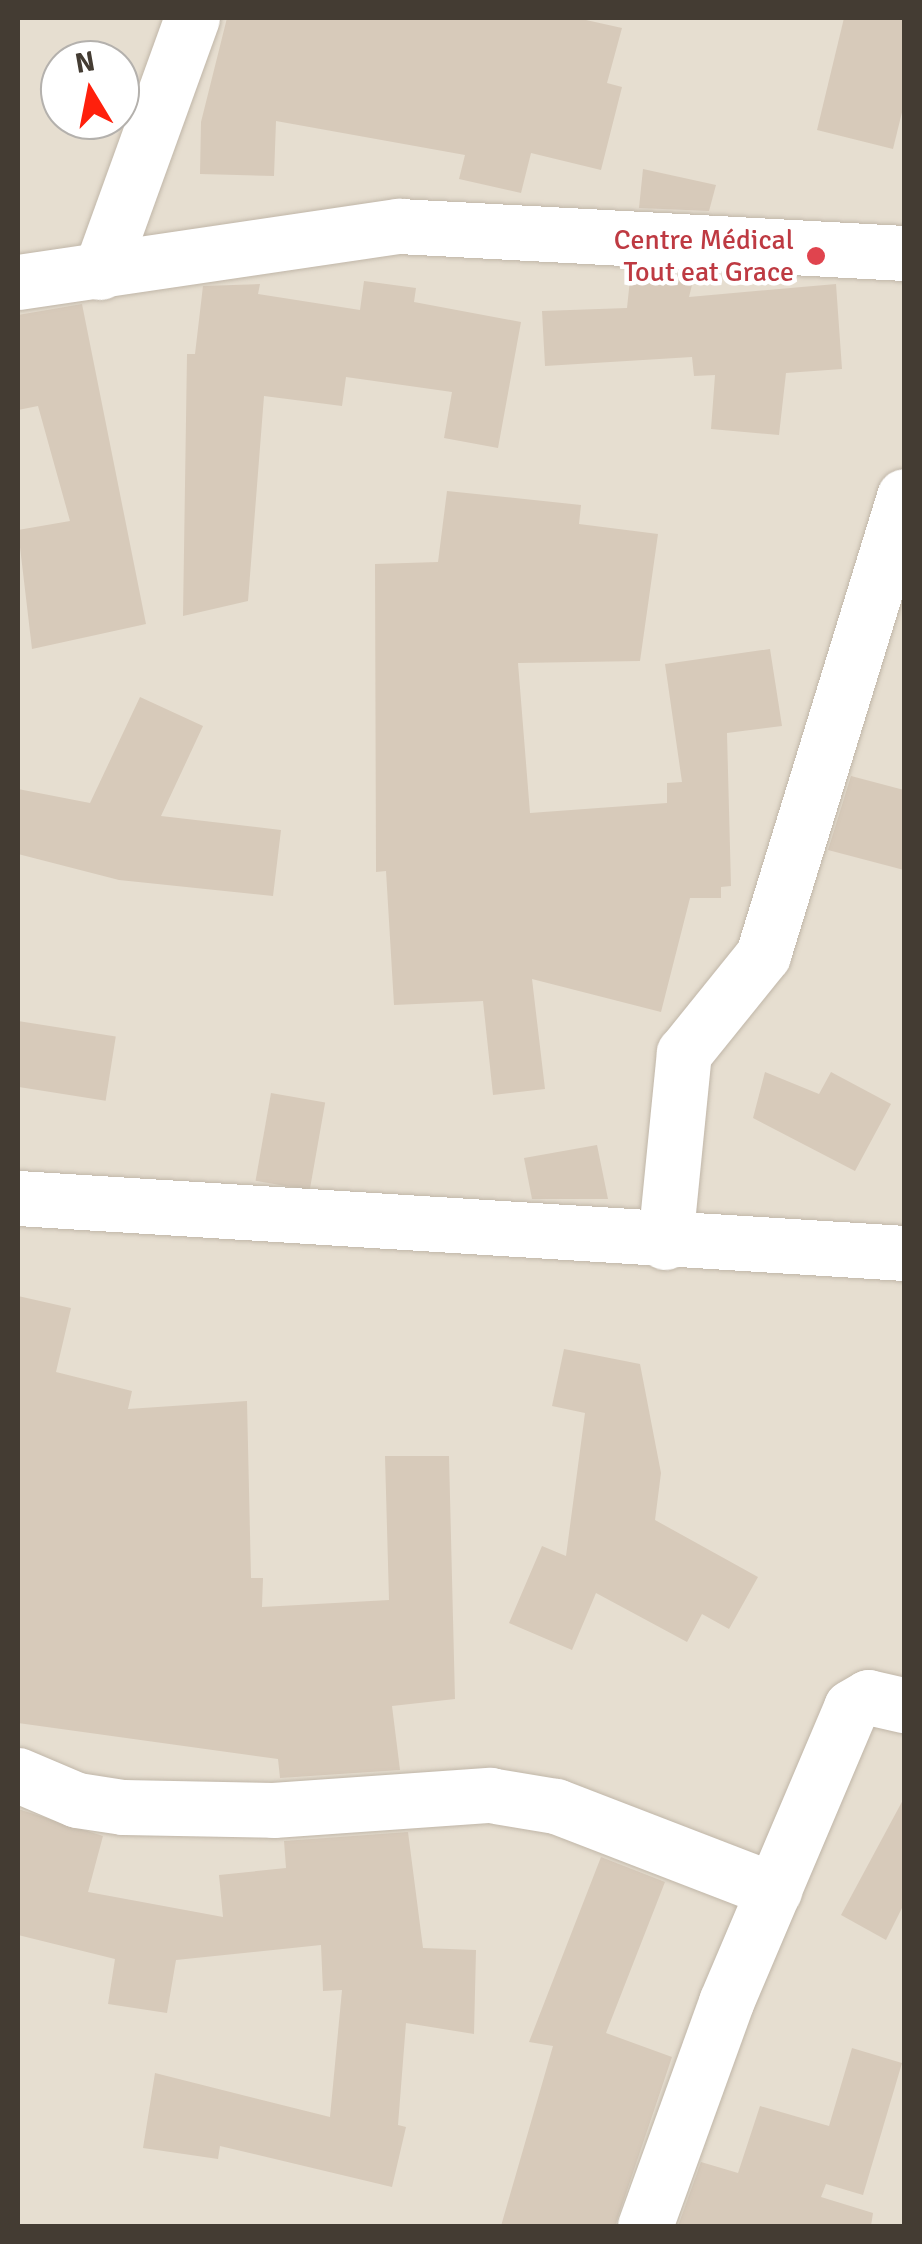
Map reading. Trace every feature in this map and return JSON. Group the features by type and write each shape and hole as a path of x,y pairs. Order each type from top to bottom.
{"street":[{"path":"100,272 192,18"},
{"path":"18,282 399,226 904,253"},
{"path":"665,1242 684,1052 764,956 904,496"},
{"path":"18,1198 665,1242 904,1253"},
{"path":"645,2226 774,1890 852,1707 868,1697 904,1705"},
{"path":"18,1776 77,1800 123,1807 274,1810 490,1795 556,1806 774,1890"}],"shaded area":[{"path":"18,18 904,18 904,2226 18,2226"}],"building":[{"path":"227,18 577,18 622,28 607,83 622,87 601,170 531,153 521,193 459,179 465,155 276,121 274,176 200,174 201,122"},
{"path":"844,18 904,18 904,104 893,149 817,130"},
{"path":"643,169 716,185 709,211 639,208"},
{"path":"631,270 695,273 689,297 836,284 842,369 786,373 779,435 711,429 715,375 694,376 692,357 545,366 542,311 627,308"},
{"path":"364,281 416,288 414,302 521,322 498,448 444,438 452,392 346,377 342,406 264,396 248,601 183,616 187,354 195,354 203,286 260,284 258,294 360,310"},
{"path":"82,304 146,624 32,649 18,530 70,521 38,406 18,410 18,315"},
{"path":"447,491 581,505 579,524 658,534 640,661 518,663 530,813 667,803 667,783 682,782 665,664 770,649 782,726 727,733 731,886 721,887 721,898 690,898 661,1012 532,979 545,1089 493,1095 483,1001 394,1005 386,871 376,872 375,564 438,562"},
{"path":"140,697 203,726 161,816 281,830 273,896 119,880 18,854 18,789 90,803"},
{"path":"851,776 904,790 904,870 828,850"},
{"path":"18,1021 116,1036 106,1101 18,1087"},
{"path":"765,1072 819,1094 831,1072 891,1104 855,1171 753,1118"},
{"path":"271,1093 325,1103 310,1190 256,1181"},
{"path":"597,1145 608,1199 532,1199 524,1158"},
{"path":"18,1296 71,1308 56,1372 132,1391 128,1409 247,1401 251,1578 263,1578 262,1607 389,1600 385,1456 449,1456 455,1699 392,1706 400,1770 280,1778 278,1759 18,1723"},
{"path":"564,1349 640,1364 661,1473 655,1520 758,1577 729,1629 702,1614 687,1642 596,1593 572,1650 509,1623 542,1546 566,1556 585,1413 552,1406"},
{"path":"904,1798 904,1904 886,1940 841,1915"},
{"path":"18,1809 103,1836 88,1892 223,1917 219,1875 286,1868 284,1841 408,1832 423,1948 476,1950 474,2034 406,2023 398,2125 406,2127 392,2187 220,2146 218,2159 143,2148 155,2073 330,2117 342,1990 323,1991 321,1945 176,1960 167,2013 108,2004 115,1959 18,1935"},
{"path":"601,1857 665,1882 606,2033 672,2057 615,2226 501,2226 553,2046 529,2042"},
{"path":"852,2048 902,2063 863,2195 826,2184 821,2197 873,2213 871,2226 678,2226 701,2162 738,2173 760,2106 829,2126"}],"place":[{"name":"Centre Médical Tout eat Grace","path":"816,256"}]}
